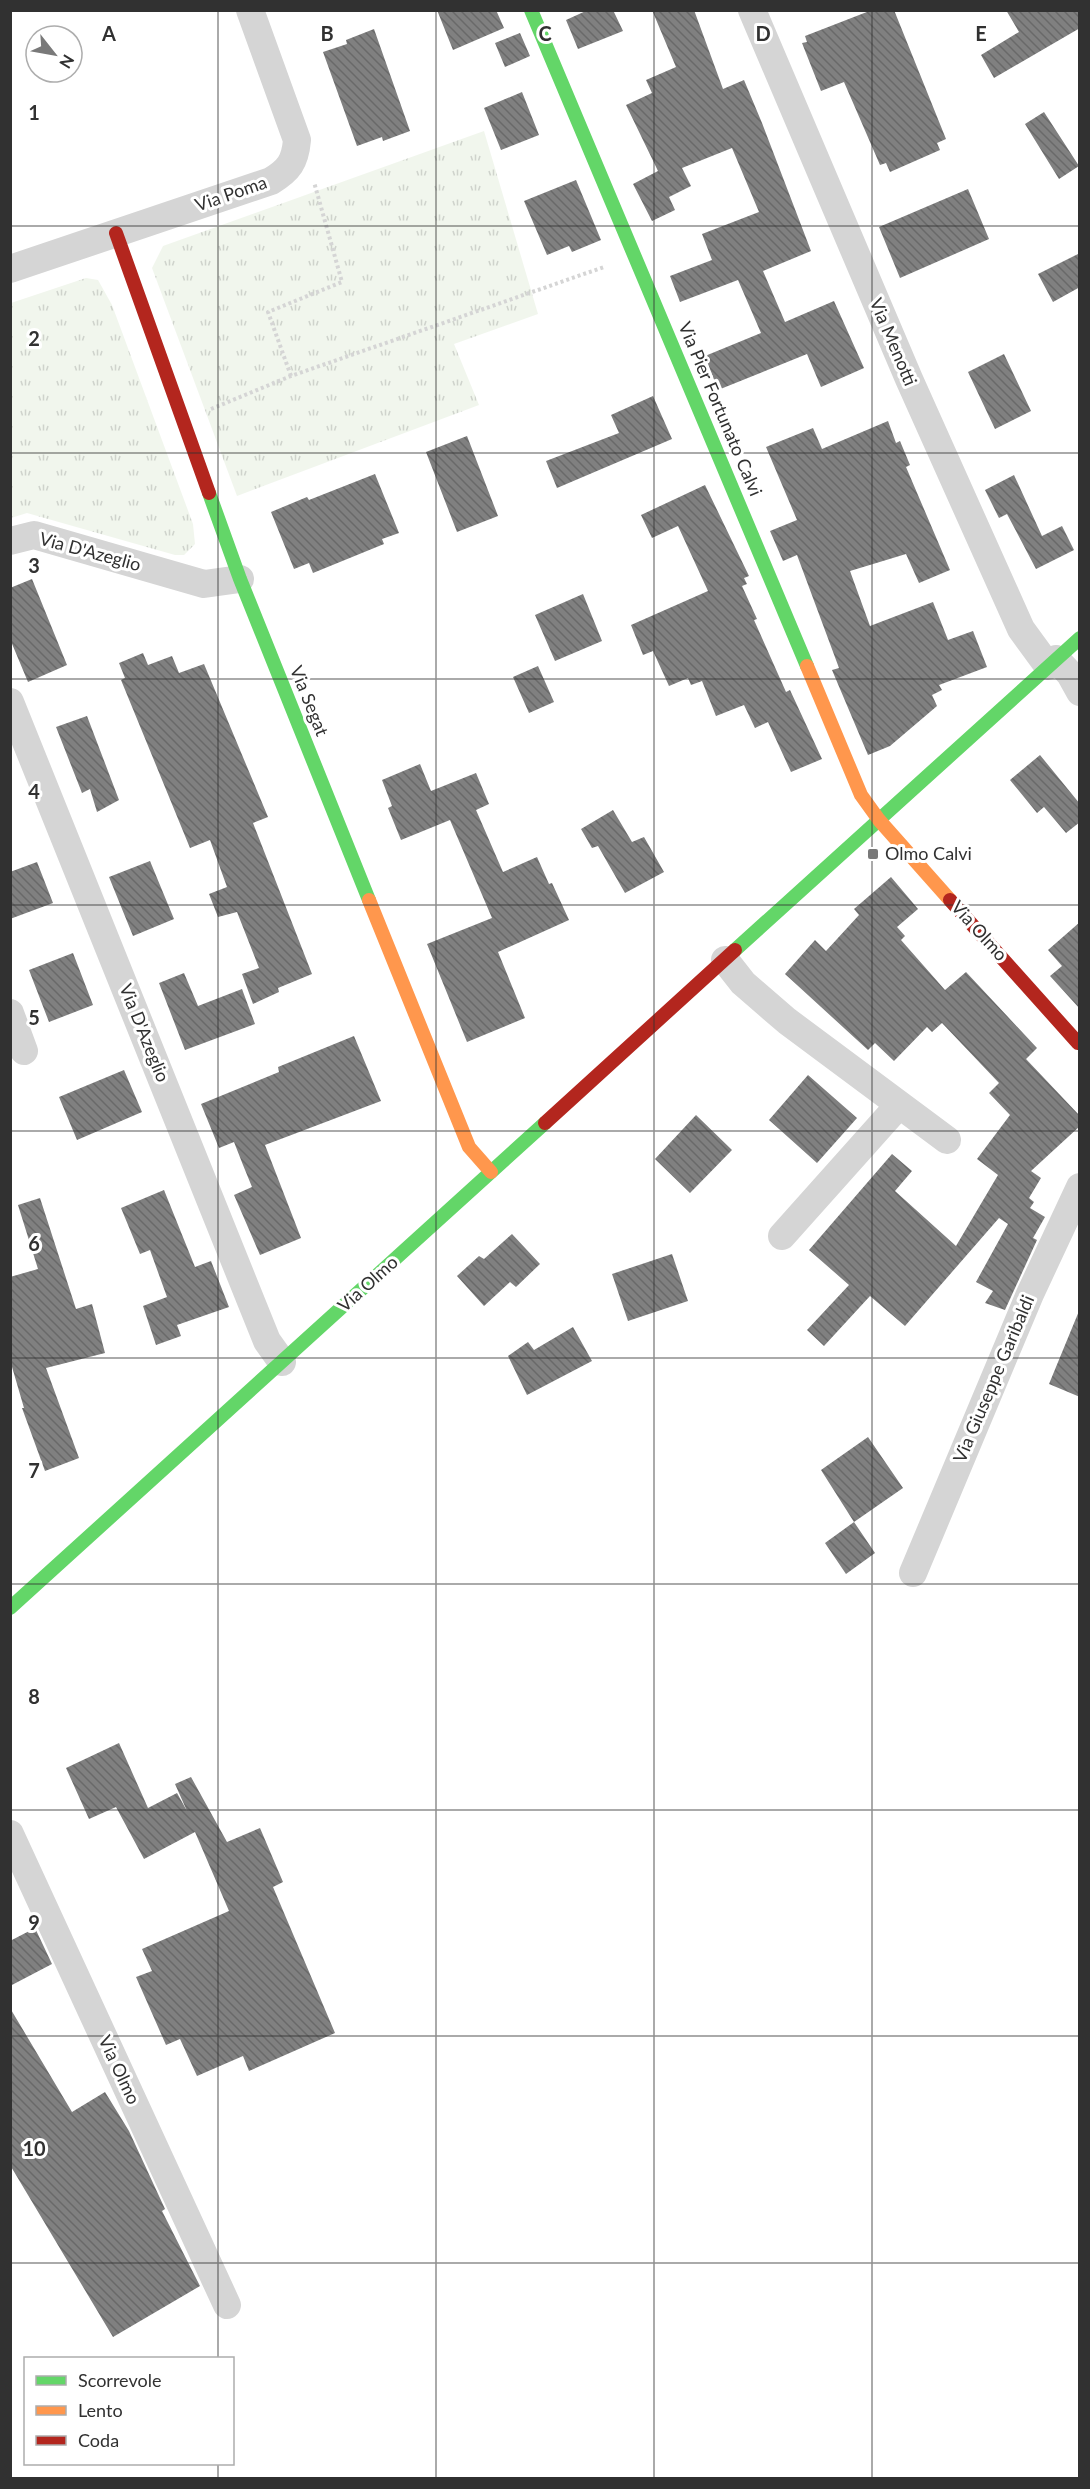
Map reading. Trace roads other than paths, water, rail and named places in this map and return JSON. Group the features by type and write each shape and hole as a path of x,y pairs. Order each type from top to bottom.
{"street":[{"name":"Via Poma","path":"10,269 271,181 288,171 295,158 297,140 250,10"},
{"name":"Via Pier Fortunato Calvi","path":"531,10 637,255 861,795 879,820"},
{"name":"Via Menotti","path":"752,10 909,379 1021,629 1052,662"},
{"name":"Via Segat","path":"116,233 240,579 469,1147 491,1172"},
{"name":"Via D'Azeglio","path":"10,542 34,535 204,584 240,579"},
{"name":"Via Olmo","path":"10,1608 1080,638"},
{"path":"1052,662 1070,674 1080,692"},
{"name":"Via D'Azeglio","path":"10,702 267,1341 282,1362"},
{"name":"Via Olmo","path":"879,820 1078,1043"},
{"path":"725,960 743,983 787,1022 947,1140"},
{"path":"10,1013 24,1051"},
{"path":"782,1236 899,1105"},
{"name":"Via Giuseppe Garibaldi","path":"913,1573 1030,1294 1080,1187"},
{"name":"Via Olmo","path":"10,1834 226,2305"}],"place":[{"name":"Olmo Calvi","path":"873,854"}]}
